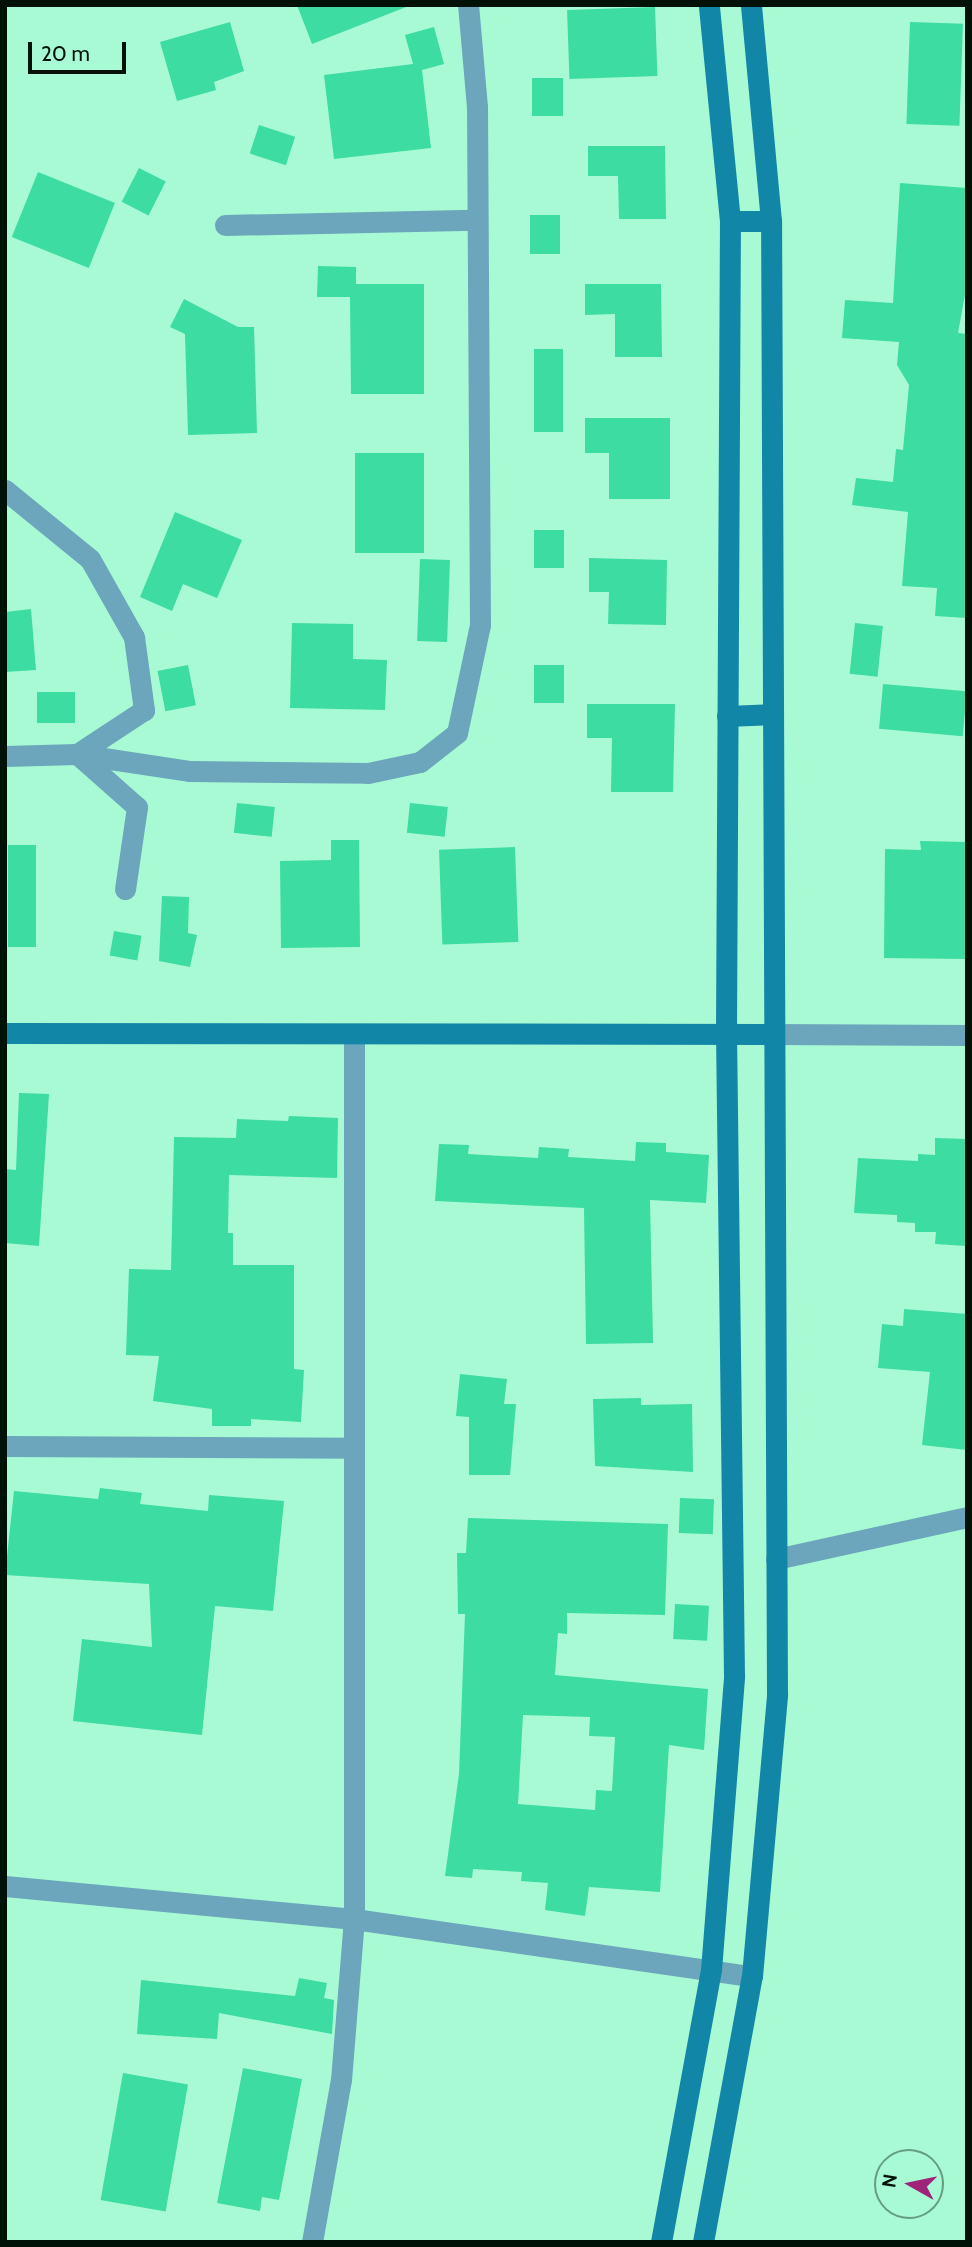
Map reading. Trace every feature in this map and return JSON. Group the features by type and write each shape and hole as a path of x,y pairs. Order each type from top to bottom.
{"main road":[{"path":"661,2242 711,1970 734,1676 726,1034 730,221 709,5"},
{"path":"703,2242 752,1976 773,1791 776,1559 771,1034 771,221 751,5"},
{"path":"730,221 771,221"},
{"path":"727,716 772,714"},
{"path":"5,1033 771,1034"}],"street":[{"path":"5,756 77,754 189,771 368,773 419,762 457,733 481,625 474,220 477,107 468,5"},
{"path":"225,225 474,220"},
{"path":"5,490 90,559 134,637 144,710 77,754"},
{"path":"77,754 137,807 125,889"},
{"path":"312,2242 341,2080 354,1919 354,1034"},
{"path":"771,1034 967,1035"},
{"path":"5,1446 354,1448"},
{"path":"776,1559 967,1517"},
{"path":"5,1886 354,1919 752,1976"}],"building":[{"path":"297,5 406,5 406,7 312,44"},
{"path":"655,7 657,76 569,79 567,10"},
{"path":"230,22 244,71 214,82 216,90 177,101 160,42"},
{"path":"910,22 963,24 959,126 906,124"},
{"path":"434,27 444,64 422,70 431,148 334,159 324,75 413,64 405,35"},
{"path":"532,78 563,78 563,116 532,116"},
{"path":"259,125 295,137 286,165 250,154"},
{"path":"588,146 665,146 666,219 619,219 618,176 588,176"},
{"path":"139,168 166,182 148,215 122,202"},
{"path":"38,172 115,203 89,268 12,237"},
{"path":"900,183 967,188 967,284 958,333 967,334 967,618 935,616 937,588 902,586 908,512 852,505 856,478 893,482 896,449 903,450 909,385 897,365 899,342 842,338 845,300 893,303"},
{"path":"530,215 560,215 560,254 530,254"},
{"path":"318,266 356,267 356,284 424,284 424,394 351,394 350,297 317,297"},
{"path":"585,284 661,284 662,357 615,357 615,314 585,315"},
{"path":"184,299 238,327 254,327 257,433 188,435 185,334 170,327"},
{"path":"534,349 563,349 563,432 534,432"},
{"path":"585,418 670,418 670,499 609,499 609,453 585,453"},
{"path":"355,453 424,453 424,553 355,553"},
{"path":"175,512 242,540 217,598 183,584 172,611 140,597"},
{"path":"534,530 564,530 564,568 534,568"},
{"path":"589,558 667,560 666,625 608,624 609,592 589,592"},
{"path":"420,559 450,560 447,642 417,641"},
{"path":"31,609 36,670 5,672 5,612"},
{"path":"292,623 353,624 353,659 387,660 385,710 290,708"},
{"path":"855,623 883,626 878,677 850,674"},
{"path":"188,665 196,705 165,711 158,671"},
{"path":"534,665 564,665 564,703 534,703"},
{"path":"883,684 967,691 963,736 879,729"},
{"path":"37,692 75,692 75,723 37,723"},
{"path":"587,704 675,704 673,792 611,792 612,738 587,738"},
{"path":"237,803 275,807 272,837 234,833"},
{"path":"410,803 448,807 445,837 407,833"},
{"path":"331,840 359,840 360,947 281,948 280,861 331,860"},
{"path":"920,841 967,842 966,959 884,958 885,849 921,850"},
{"path":"8,845 36,845 36,947 8,947"},
{"path":"515,847 518,942 442,945 439,850"},
{"path":"162,896 189,897 188,933 197,935 190,967 159,961"},
{"path":"114,931 142,936 137,960 110,956"},
{"path":"19,1093 49,1094 39,1246 5,1243 5,1169 16,1170"},
{"path":"289,1116 338,1118 337,1178 229,1175 228,1233 233,1233 233,1265 294,1265 294,1369 304,1370 301,1422 251,1419 251,1426 212,1426 212,1409 153,1401 159,1356 126,1355 129,1269 171,1270 174,1137 236,1138 237,1119 288,1121"},
{"path":"935,1138 967,1139 967,1246 935,1244 936,1232 915,1232 915,1223 897,1222 897,1215 854,1213 858,1158 918,1161 918,1154 935,1155"},
{"path":"636,1142 666,1143 666,1152 709,1155 706,1203 650,1200 653,1343 586,1344 584,1208 435,1201 439,1144 469,1145 468,1154 538,1158 539,1147 569,1149 568,1157 635,1161"},
{"path":"904,1309 967,1314 967,1450 922,1445 930,1372 878,1368 882,1324 903,1326"},
{"path":"460,1374 507,1379 504,1404 516,1404 510,1475 469,1475 469,1417 456,1416"},
{"path":"641,1398 641,1405 692,1404 693,1472 595,1466 593,1399"},
{"path":"100,1488 142,1493 140,1504 208,1511 209,1495 284,1501 273,1611 215,1606 202,1735 73,1721 82,1639 152,1647 149,1584 5,1575 14,1491 98,1499"},
{"path":"680,1498 714,1499 713,1534 679,1533"},
{"path":"468,1518 668,1524 665,1615 567,1613 567,1634 558,1633 555,1675 708,1689 704,1750 669,1745 660,1892 589,1887 585,1916 545,1910 548,1883 521,1881 522,1872 473,1869 472,1878 445,1876 459,1774 465,1614 458,1614 457,1553 466,1553","holes":["523,1715 590,1717 589,1736 615,1737 612,1791 596,1790 595,1810 518,1804"]},
{"path":"675,1604 709,1606 707,1641 673,1639"},
{"path":"299,1978 327,1983 324,1998 334,2000 332,2034 219,2013 217,2039 137,2034 141,1980 295,1996"},
{"path":"243,2068 302,2079 279,2200 262,2197 260,2211 217,2203"},
{"path":"123,2073 188,2084 166,2212 101,2200"}]}
